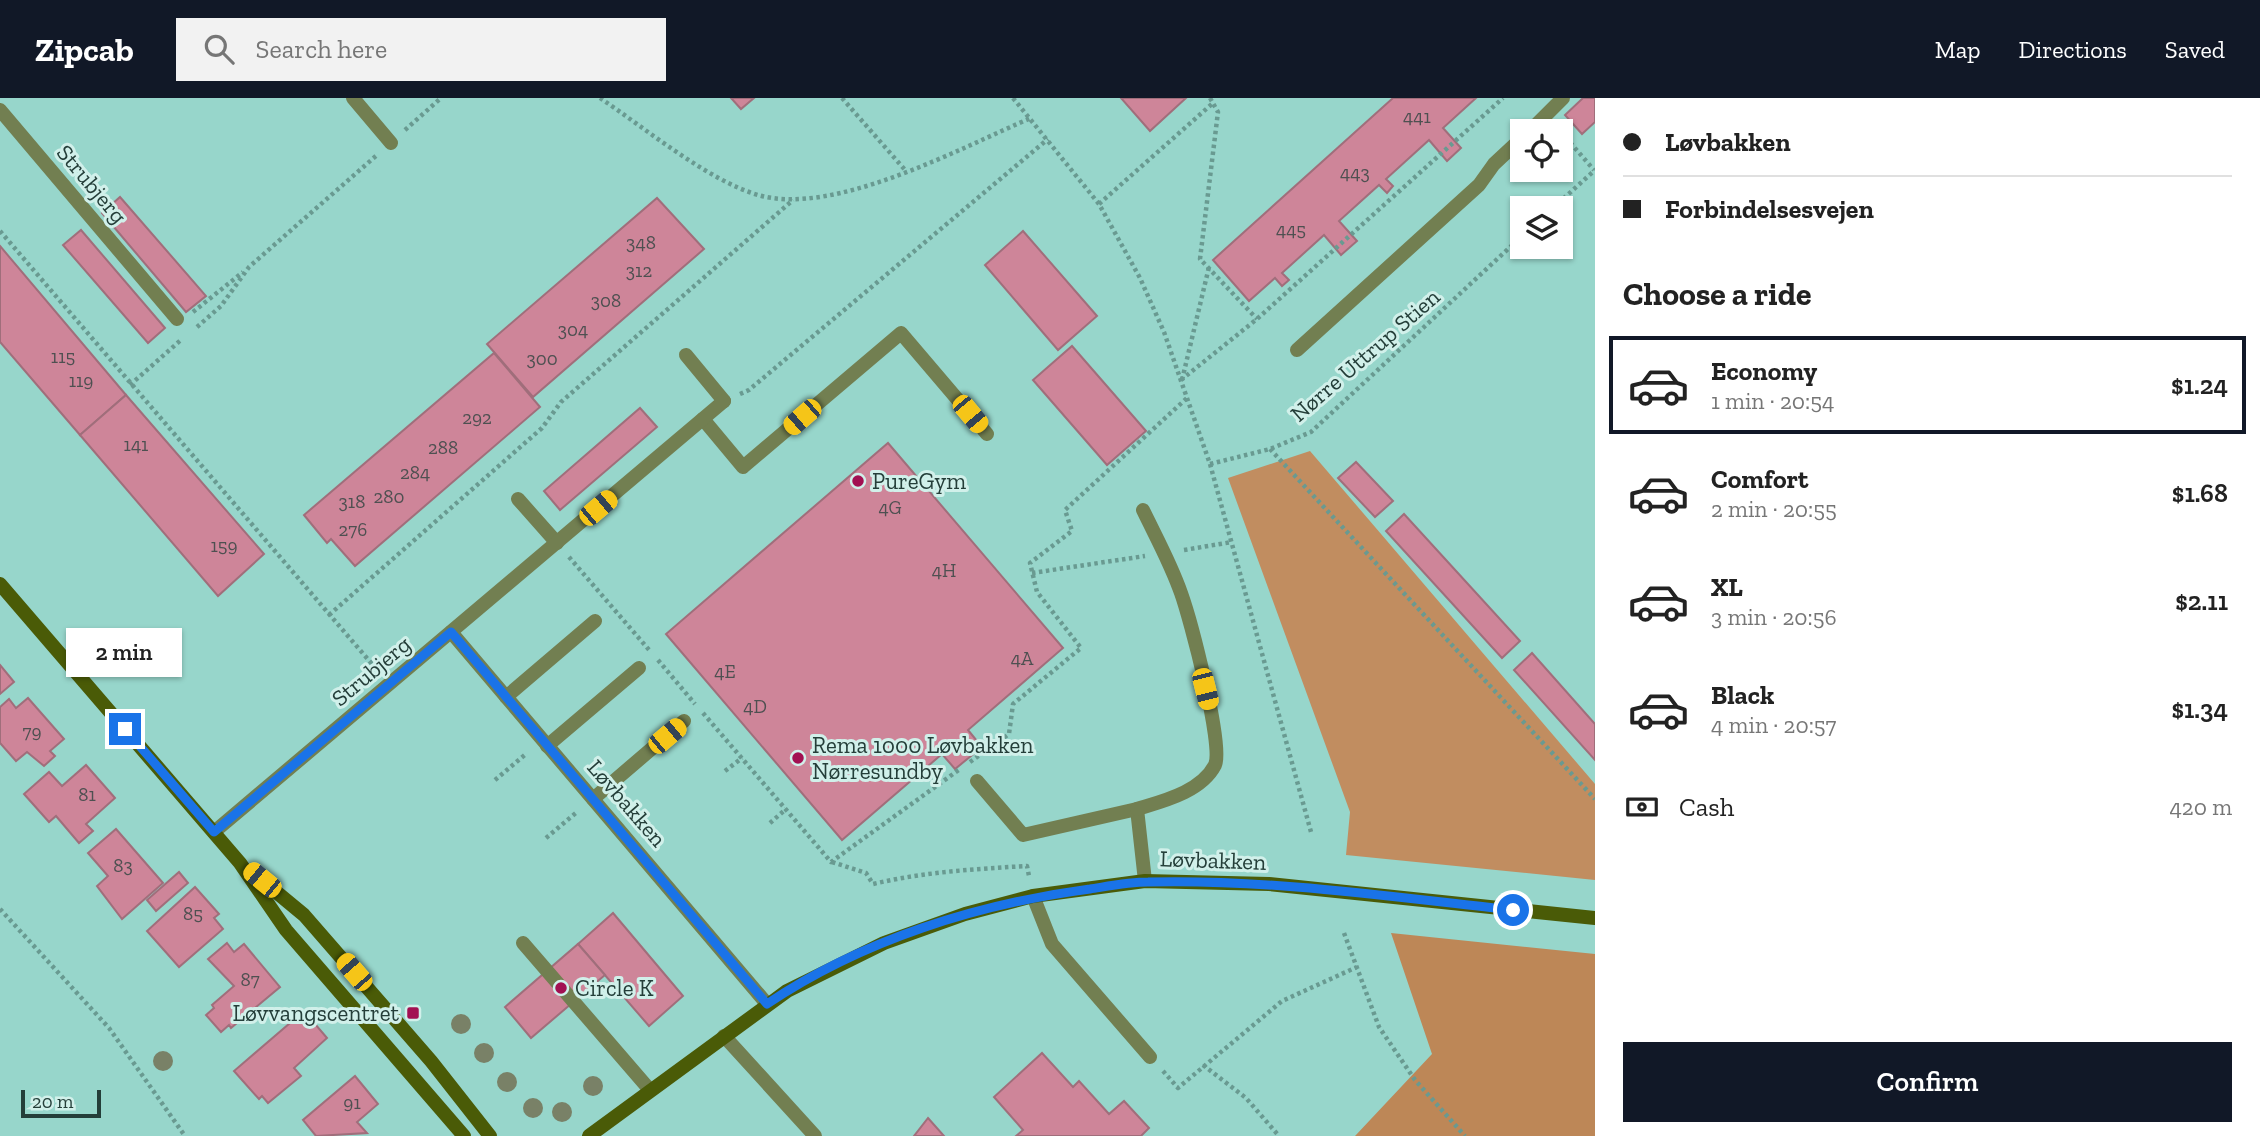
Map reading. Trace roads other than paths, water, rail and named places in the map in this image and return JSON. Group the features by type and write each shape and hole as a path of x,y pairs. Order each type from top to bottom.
{"street":[{"path":"353,98 391,143"},
{"path":"1542,119 1563,98"},
{"name":"Strubjerg","path":"0,110 177,319"},
{"path":"1297,350 1479,185 1494,164 1510,149"},
{"path":"703,419 743,467 901,333 987,434"},
{"name":"Strubjerg","path":"214,832 724,401 685,355"},
{"path":"518,499 556,543"},
{"path":"977,781 1023,835 1137,809 1177,796 1199,782 1215,765 1217,736 1181,593 1143,510"},
{"path":"0,584 214,832 240,863 286,930 464,1136"},
{"path":"506,696 595,621"},
{"name":"Løvbakken","path":"451,632 767,1004"},
{"path":"545,743 639,668"},
{"path":"593,799 684,721"},
{"path":"1137,809 1145,881"},
{"path":"240,863 304,915 446,1079 490,1136"},
{"name":"Løvbakken","path":"589,1136 767,1004 836,965 884,943 965,914 1033,896 1145,881 1269,884 1595,918"},
{"path":"1033,896 1052,944 1150,1057"},
{"path":"523,943 649,1090"},
{"path":"724,1036 815,1136"}],"place":[{"name":"PureGym","path":"858,481"},
{"name":"Rema 1000 Løvbakken Nørresundby","path":"798,758"},
{"name":"Circle K","path":"561,988"},
{"name":"Løvvangscentret","path":"413,1013"}]}
